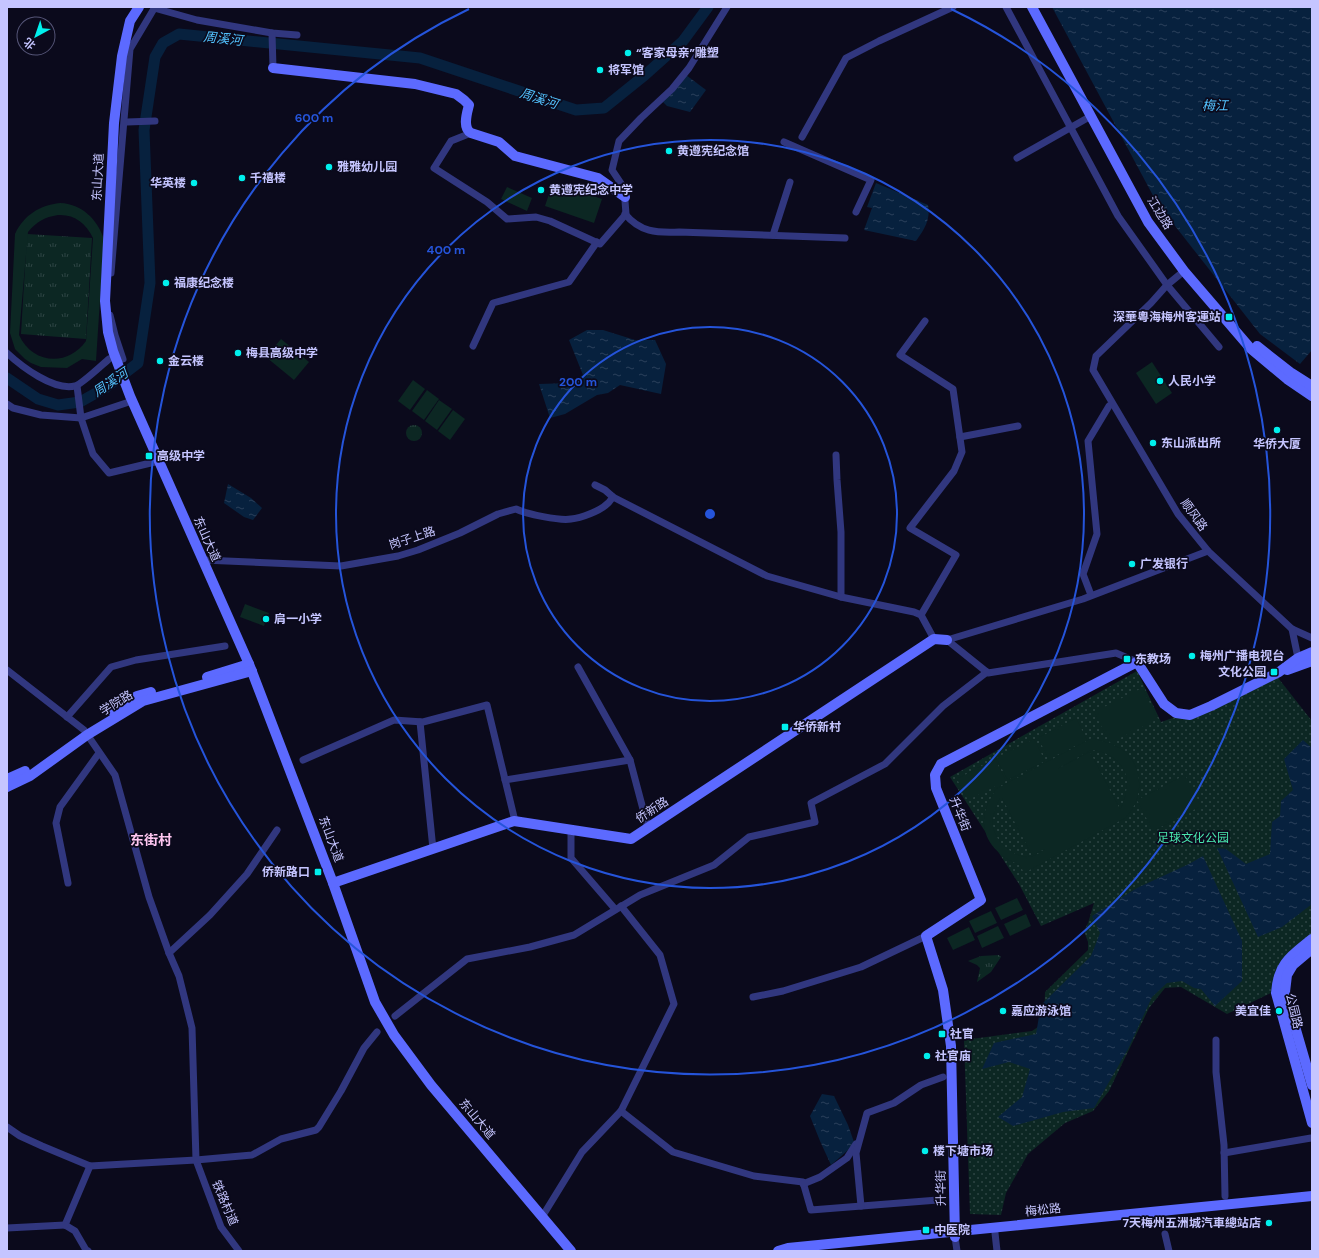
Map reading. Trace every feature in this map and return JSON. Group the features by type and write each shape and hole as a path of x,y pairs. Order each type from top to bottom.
{"main road":[{"name":"东山大道","path":"139,7 130,21 122,56 114,123 105,301 111,355 251,667 334,883 375,1002 394,1035 431,1085 571,1251"},
{"name":"江边路","path":"1032,7 1148,222 1184,271 1251,349 1287,379 1312,396"},
{"name":"江边路","path":"1040,7 1151,213 1175,249 1188,267 1256,345 1290,372 1312,386"},
{"path":"273,68 415,84 456,94 468,104 467,131 499,142 515,156 598,178 625,197"},
{"path":"934,639 947,640"},
{"name":"侨新路","path":"334,883 515,821 631,839 934,639"},
{"path":"1279,672 1298,658 1312,652"},
{"path":"1137,662 1164,704 1176,713 1190,715 1279,672 1312,662"},
{"name":"升华街","path":"955,1237 951,1046 943,990 926,936 981,900 936,788 935,775 941,764 1137,662"},
{"name":"学院路","path":"7,779 26,771 85,733 138,696 251,667"},
{"name":"学院路","path":"7,787 30,776 85,733"},
{"name":"公园路","path":"1312,939 1287,960 1279,974 1276,993 1312,1123"},
{"name":"公园路","path":"1312,949 1293,965 1287,975 1285,992 1312,1085"},
{"name":"梅松路","path":"778,1251 788,1248 1312,1196"},
{"name":"梅松路","path":"810,1251 1312,1201"}],"street":[{"path":"123,358 110,315 108,294 130,49 154,7 197,20 272,33 297,35"},
{"path":"471,133 451,141 434,168 487,202 507,219 536,217 550,221 600,244 626,214 624,188 612,170 619,141 672,89 689,68 727,7"},
{"path":"802,137 846,58 953,7"},
{"path":"1006,7 1118,216 1167,285 1219,347"},
{"path":"272,33 273,68"},
{"path":"1017,158 1091,116"},
{"path":"127,122 155,121"},
{"path":"784,142 871,180 856,212"},
{"path":"773,236 790,182"},
{"path":"624,214 634,223 658,233 679,232 845,238"},
{"path":"473,346 493,303 568,282 597,242"},
{"name":"顺风路","path":"1184,271 1167,285 1151,303 1096,356 1093,370 1178,514 1208,551 1292,629 1312,638"},
{"path":"921,615 956,555 910,528 954,471 962,452 953,389 900,355 925,321"},
{"path":"7,354 43,380 77,388"},
{"path":"77,388 111,355"},
{"path":"77,388 80,416 93,454 108,473 159,461"},
{"path":"7,404 13,408 41,415 80,416 131,399"},
{"path":"1091,596 1083,574 1097,534 1088,442 1109,406"},
{"path":"960,437 1018,426"},
{"path":"836,455 836,480 841,532 841,597"},
{"path":"595,485 605,490 613,497 767,576 841,597 914,612 921,615 934,639"},
{"name":"岗子上路","path":"203,560 341,566 398,556 418,550 460,533 498,514 516,509 541,516 570,520 590,514 608,504 613,497"},
{"path":"947,640 1091,596 1208,551"},
{"path":"1292,629 1298,658"},
{"path":"947,640 987,672"},
{"path":"67,717 111,667 136,660 225,646"},
{"path":"395,1016 467,959 530,947 574,935 640,895 714,865 749,838 816,822 811,803 885,764 943,706 987,672 1116,653 1137,662"},
{"path":"578,668 630,760 648,828"},
{"name":"铁路村道","path":"7,670 85,733 115,775 149,897 179,976 192,1028 196,1160 221,1227 239,1251"},
{"path":"303,760 394,720 423,722 487,705 515,821"},
{"path":"420,722 433,849"},
{"path":"68,883 56,823 60,807 99,753"},
{"path":"505,780 630,760"},
{"path":"169,953 210,915 247,874 277,830"},
{"path":"542,1217 582,1152 621,1111 674,1004 660,955 571,858 571,830"},
{"path":"753,997 782,991 861,966 926,936"},
{"path":"7,1127 20,1136 90,1166 252,1156 281,1139 316,1130 331,1109 364,1048 377,1032"},
{"path":"1216,1040 1216,1072 1224,1154 1225,1196"},
{"path":"861,1206 856,1153 867,1113 894,1103 921,1085 943,1077"},
{"path":"621,1111 673,1152 754,1176 803,1182 810,1210 938,1200"},
{"path":"1224,1154 1311,1138"},
{"path":"803,1184 820,1177 847,1158 860,1139"},
{"path":"65,1225 90,1166"},
{"path":"7,1228 65,1225 75,1231 88,1251"},
{"path":"995,1233 997,1251"},
{"path":"1164,1234 1169,1251"},
{"path":"955,1237 957,1251"}],"green space":[{"path":"553,182 602,199 594,223 545,206"},
{"path":"507,187 532,198 527,211 501,199"},
{"path":"60,203 75,206 88,214 97,225 104,239 96,361 82,359 67,368 41,367 31,363 15,349 10,333 15,234 23,221 33,212 53,204","holes":["64,215 79,220 87,228 93,238 86,341 70,355 51,359 32,352 25,345 19,335 28,232 34,225 49,217"]},
{"path":"27,234 92,238 86,339 21,334"},
{"path":"281,339 309,362 294,380 266,357"},
{"path":"1152,362 1172,393 1156,404 1136,373"},
{"path":"413,380 425,389 410,410 398,401"},
{"path":"427,390 439,399 424,420 412,411"},
{"path":"439,400 452,409 437,430 425,421"},
{"path":"453,410 465,419 450,440 438,431"},
{"path":"414,425 421,430 422,433 417,440 414,441 407,436 406,433 411,426"},
{"path":"245,604 269,613 264,626 240,617"},
{"name":"足球文化公园","path":"1137,671 1161,722 1205,707 1275,674 1312,721 1312,941 1273,992 1227,1014 1181,987 1165,988 1149,1008 1109,1091 1093,1111 1065,1123 1028,1154 1006,1193 1001,1215 970,1214 964,1040 1032,1031 1044,1023 1045,992 1088,950 1088,942 1084,931 1094,903 1041,926 1019,884 950,777"},
{"path":"1142,688 1158,719 1110,743 1094,712"},
{"path":"1076,718 1087,740 1049,759 1038,738"},
{"path":"1092,738 1114,745 1129,755 1138,772 1139,782 1139,792 1136,801 1132,810 1125,818 1024,873 1020,865 1004,857 998,852 992,845 985,830 985,812 996,789","holes":["1091,750 1110,756 1116,760 1124,770 1127,786 1120,809 1090,752 1057,769","1000,798 1002,798 1032,855 1045,849 1033,856 1028,857 1016,854 1005,847 997,837 993,825 993,818"]},
{"path":"1034,739 1045,761 1008,780 996,758"},
{"path":"995,759 1006,781 968,800 957,779"},
{"path":"1185,775 1201,806 1153,831 1137,800"},
{"path":"1017,898 1023,910 1001,920 995,908"},
{"path":"991,911 997,923 975,933 969,921"},
{"path":"1026,914 1031,926 1010,936 1004,924"},
{"path":"998,926 1004,938 982,948 977,936"},
{"path":"969,927 975,940 953,950 947,938"},
{"path":"999,955 1001,957 991,972 977,982 980,968 968,961 981,956"}],"water":[{"name":"梅江","path":"1052,7 1312,7 1312,350 1300,364 1260,334 1157,203"},
{"path":"686,75 706,90 690,112 667,106 663,102"},
{"path":"876,183 928,205 928,220 916,241 864,230 872,208 867,207"},
{"path":"587,330 603,330 635,340 655,340 666,364 661,394 620,385 608,393 597,395 565,414 550,418 539,384 570,383 583,375 569,340"},
{"path":"228,484 251,498 262,508 253,520 244,517 224,503"},
{"path":"1303,740 1312,748 1312,904 1282,927 1258,937 1217,848 1226,849 1246,864 1270,854 1272,822 1280,816 1281,801 1293,790 1284,759"},
{"path":"1203,856 1242,941 1242,981 1215,1006 1201,989 1194,988 1182,981 1167,983 1152,997 1128,1049 1094,1108 1063,1112 1013,1126 998,1117 1022,1097 1030,1069 1009,1062 982,1069 994,1043 1036,1034 1041,1005 1091,956 1100,933 1092,916 1137,888"},
{"path":"822,1094 834,1096 848,1125 854,1142 847,1151 831,1165 810,1116"}],"waterway":[{"name":"周溪河","path":"7,378 38,399 58,405 80,402 105,388 138,363 150,283 144,130 155,57 163,43 179,34 420,58 576,110 604,108 645,75 683,41 708,7"}],"place":[{"name":"“客家母亲”雕塑","path":"628,53"},
{"name":"将军馆","path":"600,70"},
{"name":"黄遵宪纪念馆","path":"669,151"},
{"name":"雅雅幼儿园","path":"329,167"},
{"name":"千禧楼","path":"242,178"},
{"name":"华英楼","path":"194,183"},
{"name":"黄遵宪纪念中学","path":"541,190"},
{"name":"福康纪念楼","path":"166,283"},
{"name":"深華粵海梅州客運站","path":"1229,317"},
{"name":"梅县高级中学","path":"238,353"},
{"name":"金云楼","path":"160,361"},
{"name":"人民小学","path":"1160,381"},
{"name":"华侨大厦","path":"1277,430"},
{"name":"东山派出所","path":"1153,443"},
{"name":"高级中学","path":"149,456"},
{"name":"广发银行","path":"1132,564"},
{"name":"肩一小学","path":"266,619"},
{"name":"梅州广播电视台","path":"1192,656"},
{"name":"东教场","path":"1127,659"},
{"name":"文化公园","path":"1274,672"},
{"name":"华侨新村","path":"785,727"},
{"name":"侨新路口","path":"318,872"},
{"name":"嘉应游泳馆","path":"1003,1011"},
{"name":"美宜佳","path":"1279,1011"},
{"name":"社官","path":"942,1034"},
{"name":"社官庙","path":"927,1056"},
{"name":"楼下塘市场","path":"925,1151"},
{"name":"7天梅州五洲城汽車總站店","path":"1269,1223"},
{"name":"中医院","path":"926,1230"}],"district":[{"name":"东街村","path":"151,840"}]}
